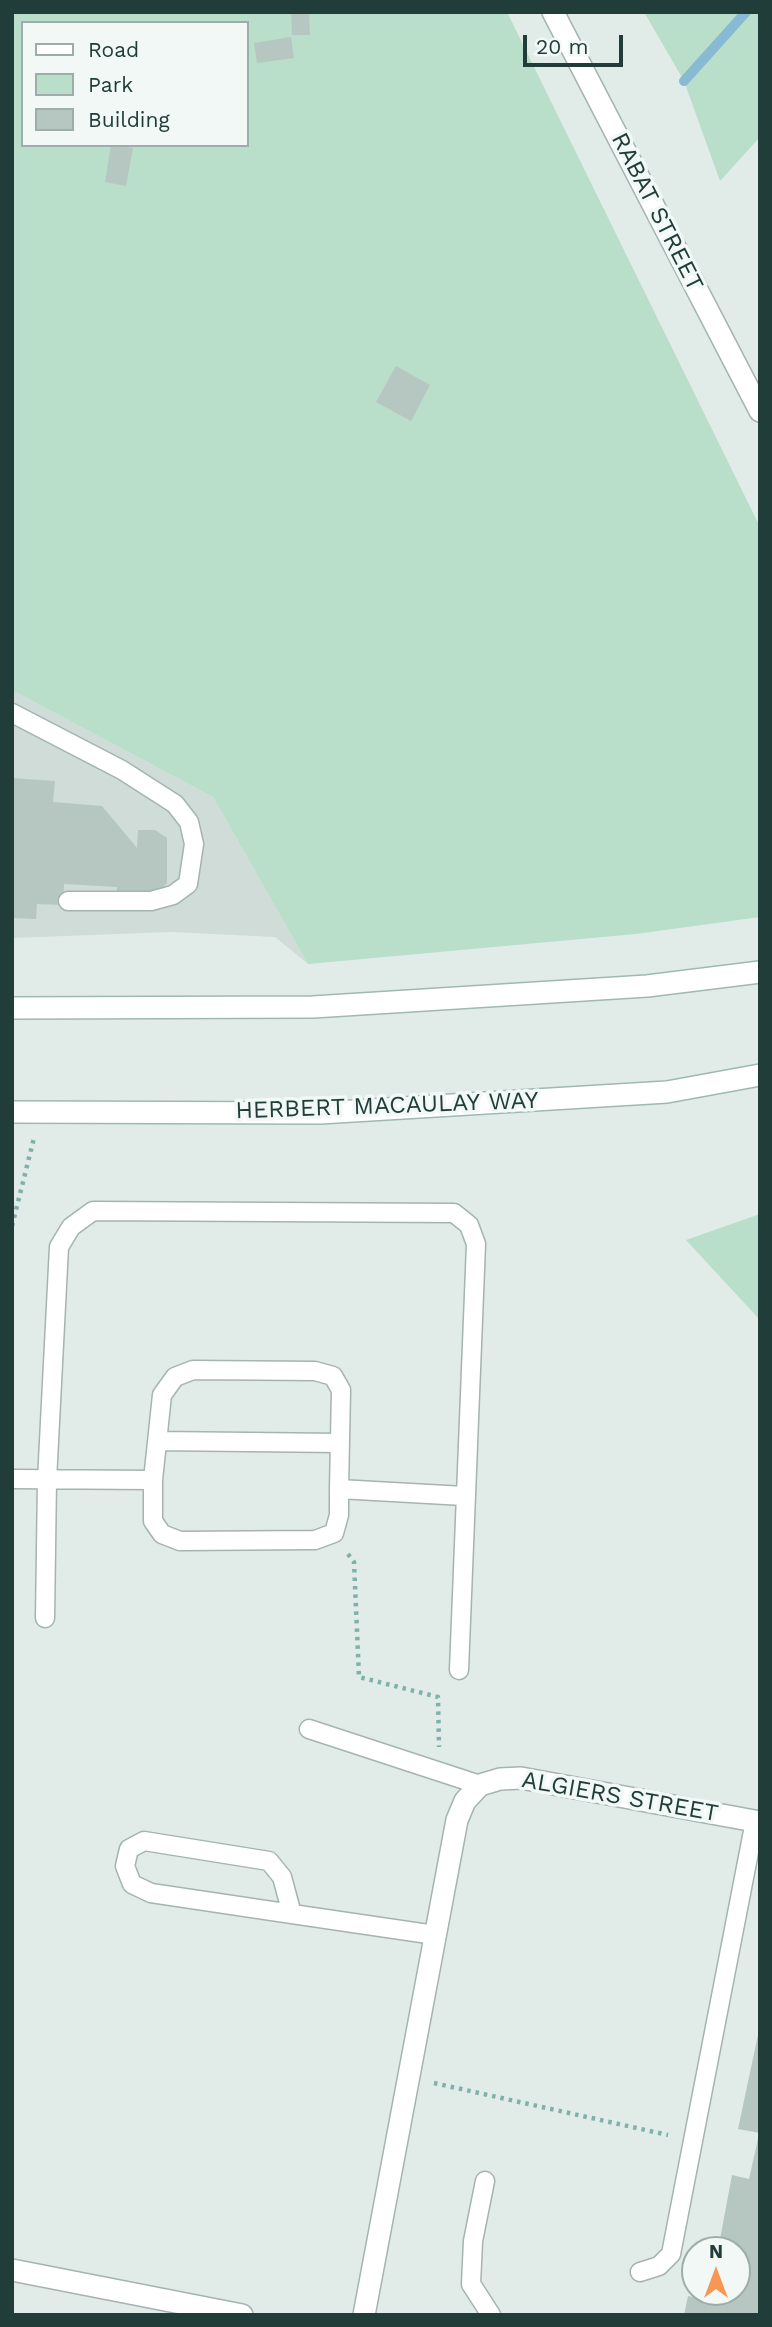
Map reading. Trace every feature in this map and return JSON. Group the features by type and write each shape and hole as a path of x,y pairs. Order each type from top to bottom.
{"street":[{"name":"RABAT STREET","path":"553,12 760,411"},
{"path":"12,1008 313,1007 647,986 760,972"},
{"name":"HERBERT MACAULAY WAY","path":"12,1112 41,1115 320,1113 667,1092 760,1075"},
{"name":"ALGIERS STREET","path":"480,1785 521,1777 757,1822"},
{"path":"364,2315 457,1820 465,1801 480,1785"},
{"path":"12,2270 242,2315"}],"lane":[{"path":"12,713 122,770 175,804 189,822 194,844 188,884 173,895 152,901 68,901"},
{"path":"45,1618 47,1480 58,1247 71,1227 93,1211 454,1213 469,1225 476,1244 459,1670"},
{"path":"193,1370 302,1371 333,1376 341,1390 340,1443 339,1515 334,1533 315,1540 180,1541 162,1534 153,1521 153,1480 162,1395 175,1377 193,1370"},
{"path":"157,1441 340,1443"},
{"path":"12,1479 153,1480"},
{"path":"339,1489 464,1496"},
{"path":"309,1729 438,1769 480,1785"},
{"path":"640,2272 659,2266 671,2254 757,1822"},
{"path":"292,1914 282,1877 269,1861 144,1841 129,1849 125,1866 132,1884 151,1893 292,1914 435,1935"},
{"path":"485,2181 473,2241 471,2284 491,2315"}],"path":[{"path":"12,1226 41,1115"},
{"path":"334,1533 354,1562 359,1677 438,1697 441,1727 438,1769"},
{"path":"409,2077 693,2141"}],"shaded area":[{"path":"12,690 213,797 308,964 275,937 171,932 12,938"}],"green space":[{"path":"12,12 507,12 760,527 760,917 636,934 308,964 213,797 12,690"},
{"path":"644,12 760,12 760,137 720,181 684,81"},
{"path":"760,1214 760,1320 686,1240"}],"building":[{"path":"291,12 309,12 310,35 292,35"},
{"path":"291,37 294,58 257,63 254,43"},
{"path":"111,147 133,148 126,186 105,182"},
{"path":"396,366 430,385 411,421 376,402"},
{"path":"12,778 55,781 53,802 102,806 137,848 138,830 155,830 167,838 167,883 152,898 116,895 117,887 64,884 63,905 37,904 36,919 12,918"},
{"path":"760,2030 760,2133 738,2129"},
{"path":"759,2134 760,2315 684,2315 686,2306 751,2306 751,2236 721,2236 732,2175 749,2179"}],"waterway":[{"path":"684,81 746,12"}]}
